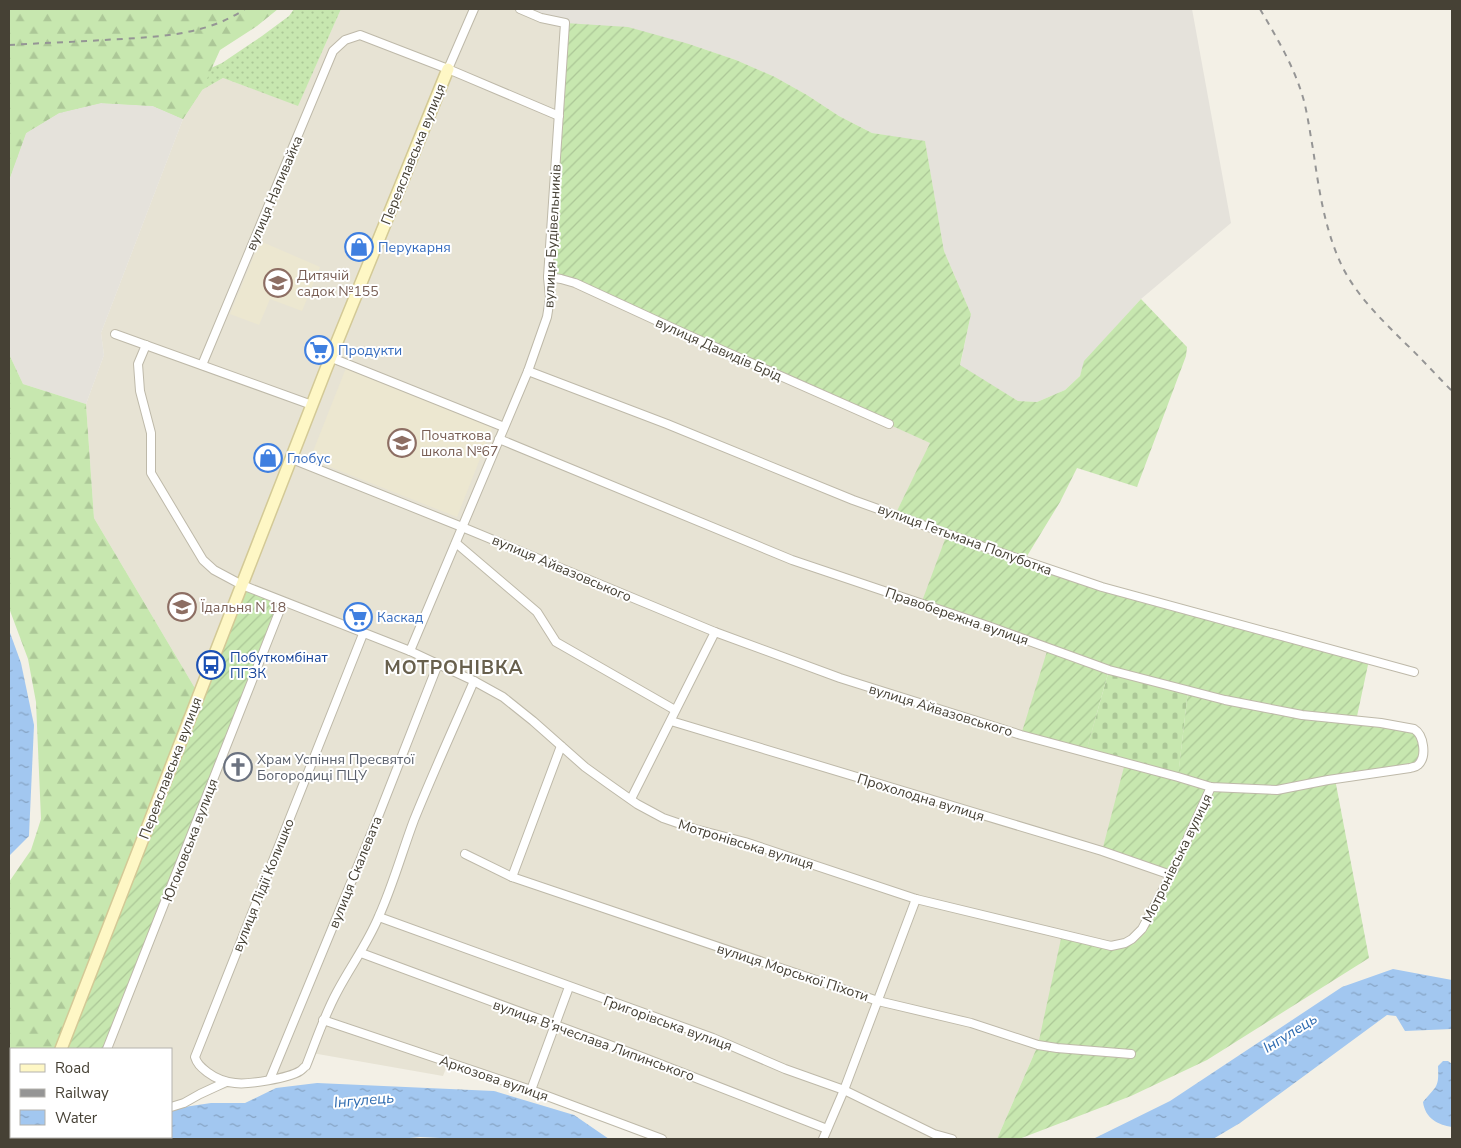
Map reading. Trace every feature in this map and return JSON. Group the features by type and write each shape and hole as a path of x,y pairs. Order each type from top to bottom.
{"street":[{"path":"474,9 448,69 559,116"},
{"name":"вулиця Будівельників","path":"410,651 528,371 547,317 550,298 548,277 565,22 541,18 520,9"},
{"name":"вулиця Наливайка","path":"202,365 333,51 345,40 360,35 448,69"},
{"name":"Переяславська вулиця","path":"61,1048 312,405 448,69"},
{"name":"вулиця Давидів Брід","path":"548,277 575,283 889,424"},
{"path":"115,334 312,405"},
{"path":"146,345 138,364 140,391 151,433 151,473 203,560 214,570 242,585"},
{"path":"332,358 504,427"},
{"name":"вулиця Гетьмана Полуботка","path":"528,371 676,428 853,500 984,547 1102,587 1414,672"},
{"name":"Правобережна вулиця","path":"499,439 792,560 988,626 1109,670 1225,700 1302,715 1381,723 1414,730 1419,732 1422,744"},
{"name":"вулиця Айвазовського","path":"292,459 715,632 840,678 1022,735 1211,787 1277,790 1328,780 1410,768 1418,765 1420,762 1422,744"},
{"path":"456,543 537,612 556,642 676,710"},
{"name":"Мотронівська вулиця","path":"242,585 410,651 474,681 503,697 585,767 646,809 672,822 745,842 916,899 1111,946 1125,943 1142,929 1171,875 1211,787"},
{"name":"Югоковська вулиця","path":"107,1048 283,602"},
{"path":"631,798 715,632"},
{"name":"вулиця Лідії Колишко","path":"270,1080 242,1084 226,1082 201,1067 195,1057 363,634"},
{"name":"вулиця Скалевата","path":"270,1080 376,822 438,664"},
{"path":"270,1080 294,1074 306,1066 323,1020 379,917 399,867 414,821 474,681"},
{"name":"Прохолодна вулиця","path":"671,721 1102,852 1171,875"},
{"path":"512,877 561,746"},
{"name":"вулиця Морської Піхоти","path":"465,854 512,877 878,1001 971,1023 1038,1045 1131,1054"},
{"path":"823,1139 844,1090 916,899"},
{"name":"Григорівська вулиця","path":"379,917 713,1038 844,1090 934,1134 952,1139"},
{"name":"вулиця В’ячеслава Липинського","path":"361,953 642,1057 827,1129"},
{"path":"531,1090 569,987"},
{"name":"Аркозова вулиця","path":"323,1020 531,1090 662,1139"},
{"path":"172,1107 226,1082"}],"shaded area":[{"path":"341,9 520,9 565,23 561,279 931,443 895,515 947,534 1048,648 1125,763 1171,875 1142,929 1038,1045 997,1139 662,1139 448,1063 443,1076 312,1053 300,1071 172,1103 172,1048 107,1048 199,695 94,518 86,404 104,355 101,333 183,119 202,90 223,78 298,105"},
{"path":"520,9 1192,9 1231,223 1141,299 1085,361 1080,376 1065,390 1037,402 1018,401 960,366 971,314 944,251 925,142 872,133 839,116 775,77 736,60 689,44 565,23"},
{"path":"101,103 153,106 183,119 101,333 104,355 86,404 23,384 9,354 9,180 26,133 59,113"},
{"name":"Дитячій садок №155","path":"260,241 320,267 302,311 270,299 259,325 230,314"},
{"name":"Початкова школа №67","path":"346,368 493,426 457,517 310,459"}],"green space":[{"path":"9,9 278,9 257,26 220,50 202,90 183,119 153,106 101,103 59,113 26,133 9,180"},
{"path":"294,9 341,9 298,106 223,78 202,90 183,119 153,106 101,103 59,113 26,133 9,180 9,87 193,76 222,63 289,16"},
{"path":"565,23 628,27 689,44 736,60 775,77 839,116 872,133 925,141 944,251 971,314 960,365 1018,401 1037,402 1065,390 1080,376 1084,361 1141,299 1187,347 1186,356 1137,487 1077,468 1060,502 1024,561 1369,660 1356,721 1419,732 1420,762 1335,779 1369,958 1207,1060 1131,1096 1019,1139 997,1139 1038,1045 1062,934 1111,946 1132,939 1171,875 1102,851 1125,763 1178,776 1188,691 1109,670 1086,752 1021,735 1048,648 921,604 947,534 895,515 930,443 575,283 548,277"},
{"path":"9,354 23,384 86,404 94,518 199,695 61,1048 10,1048 9,1046 9,882 31,850 41,819 36,702 28,659 9,608"},
{"path":"242,585 283,602 107,1048 61,1048"},
{"path":"1109,670 1188,691 1178,777 1086,752"}],"water":[{"path":"9,630 21,663 34,725 29,836 9,856"},
{"name":"Інгулець","path":"1393,969 1452,980 1452,1029 1405,1031 1396,1016 1387,1015 1240,1123 1213,1139 1093,1139 1170,1101 1342,987"},
{"path":"1443,1061 1448,1061 1452,1064 1452,1127 1433,1120 1426,1112 1423,1102 1436,1086 1438,1066"},
{"name":"Інгулець","path":"317,1083 494,1091 574,1115 609,1139 461,1139 420,1137 399,1139 76,1138 172,1138 172,1109 211,1103 245,1103 276,1088"}],"railway":[{"path":"9,45 141,38 177,34 212,25 245,9"},
{"path":"1260,9 1285,54 1296,77 1304,101 1327,226 1344,270 1371,308 1452,391"}],"place":[{"name":"Перукарня","path":"359,247"},
{"name":"Дитячій садок №155","path":"278,283"},
{"name":"Продукти","path":"319,350"},
{"name":"Початкова школа №67","path":"402,443"},
{"name":"Глобус","path":"268,458"},
{"name":"Їдальня N 18","path":"182,607"},
{"name":"Каскад","path":"358,617"},
{"name":"Побуткомбінат ПГЗК","path":"211,665"},
{"name":"Храм Успіння Пресвятої Богородиці ПЦУ","path":"238,767"}],"district":[{"name":"МОТРОНІВКА","path":"454,667"}]}
